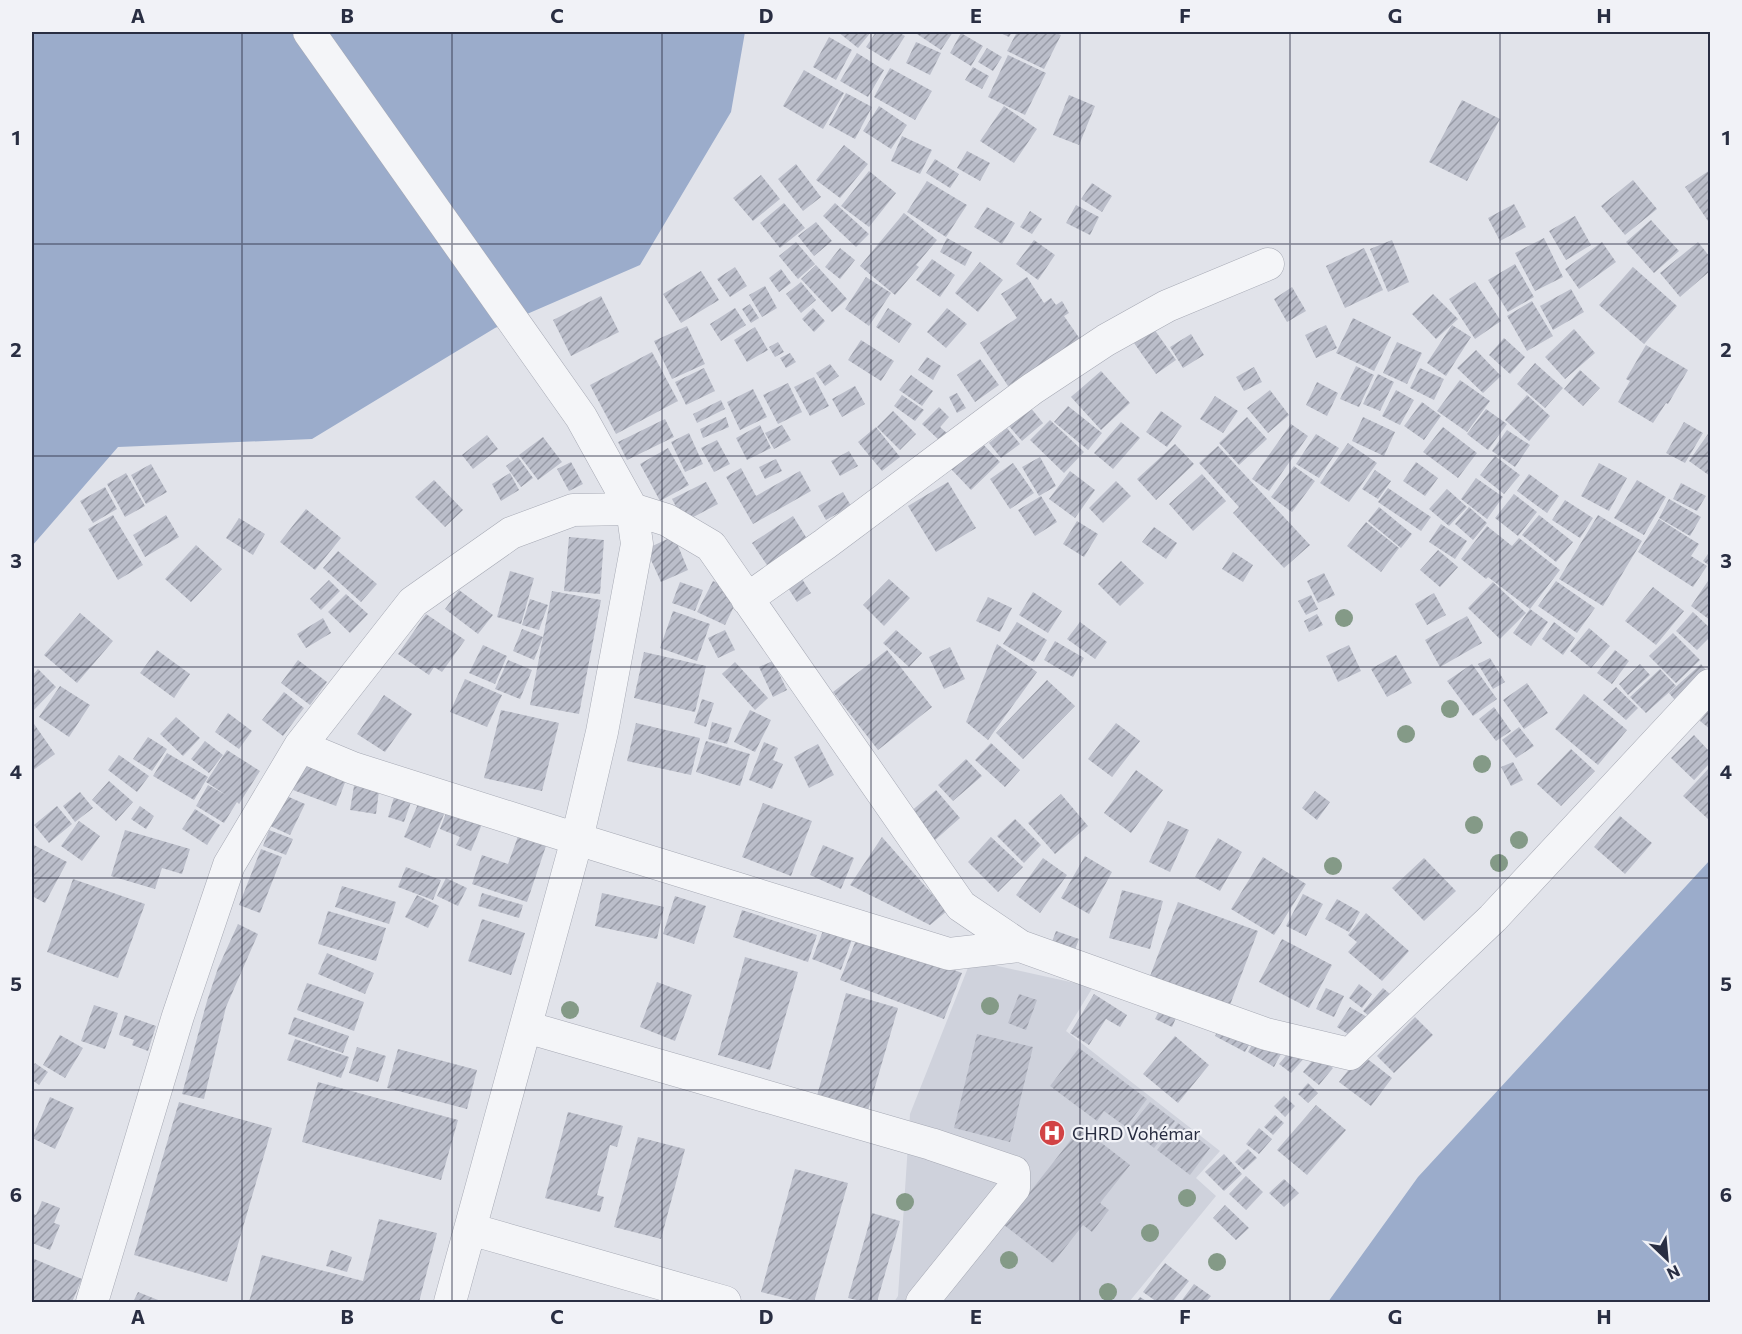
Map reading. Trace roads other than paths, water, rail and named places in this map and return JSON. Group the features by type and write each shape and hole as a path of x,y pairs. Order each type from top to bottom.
{"street":[{"path":"309,32 581,417 632,509 636,544 602,732 577,839 450,1302"},
{"path":"747,599 825,544 1032,389 1106,340 1167,306 1268,264"},
{"path":"92,1302 178,1016 230,866 300,746 413,602 511,533 573,510 632,509 667,519 711,546 961,906 1020,946 1266,1034 1350,1054 1493,918 1710,685"},
{"path":"300,746 353,768 949,954 1020,946"},
{"path":"526,1027 931,1144 1014,1172 1014,1188 922,1302"},
{"path":"470,1229 725,1302"}],"water":[{"path":"32,32 745,32 731,112 640,265 495,328 312,439 118,447 32,546"},
{"path":"1710,860 1710,1302 1328,1302 1418,1177"}],"place":[{"name":"CHRD Vohémar","path":"1052,1133"}]}
